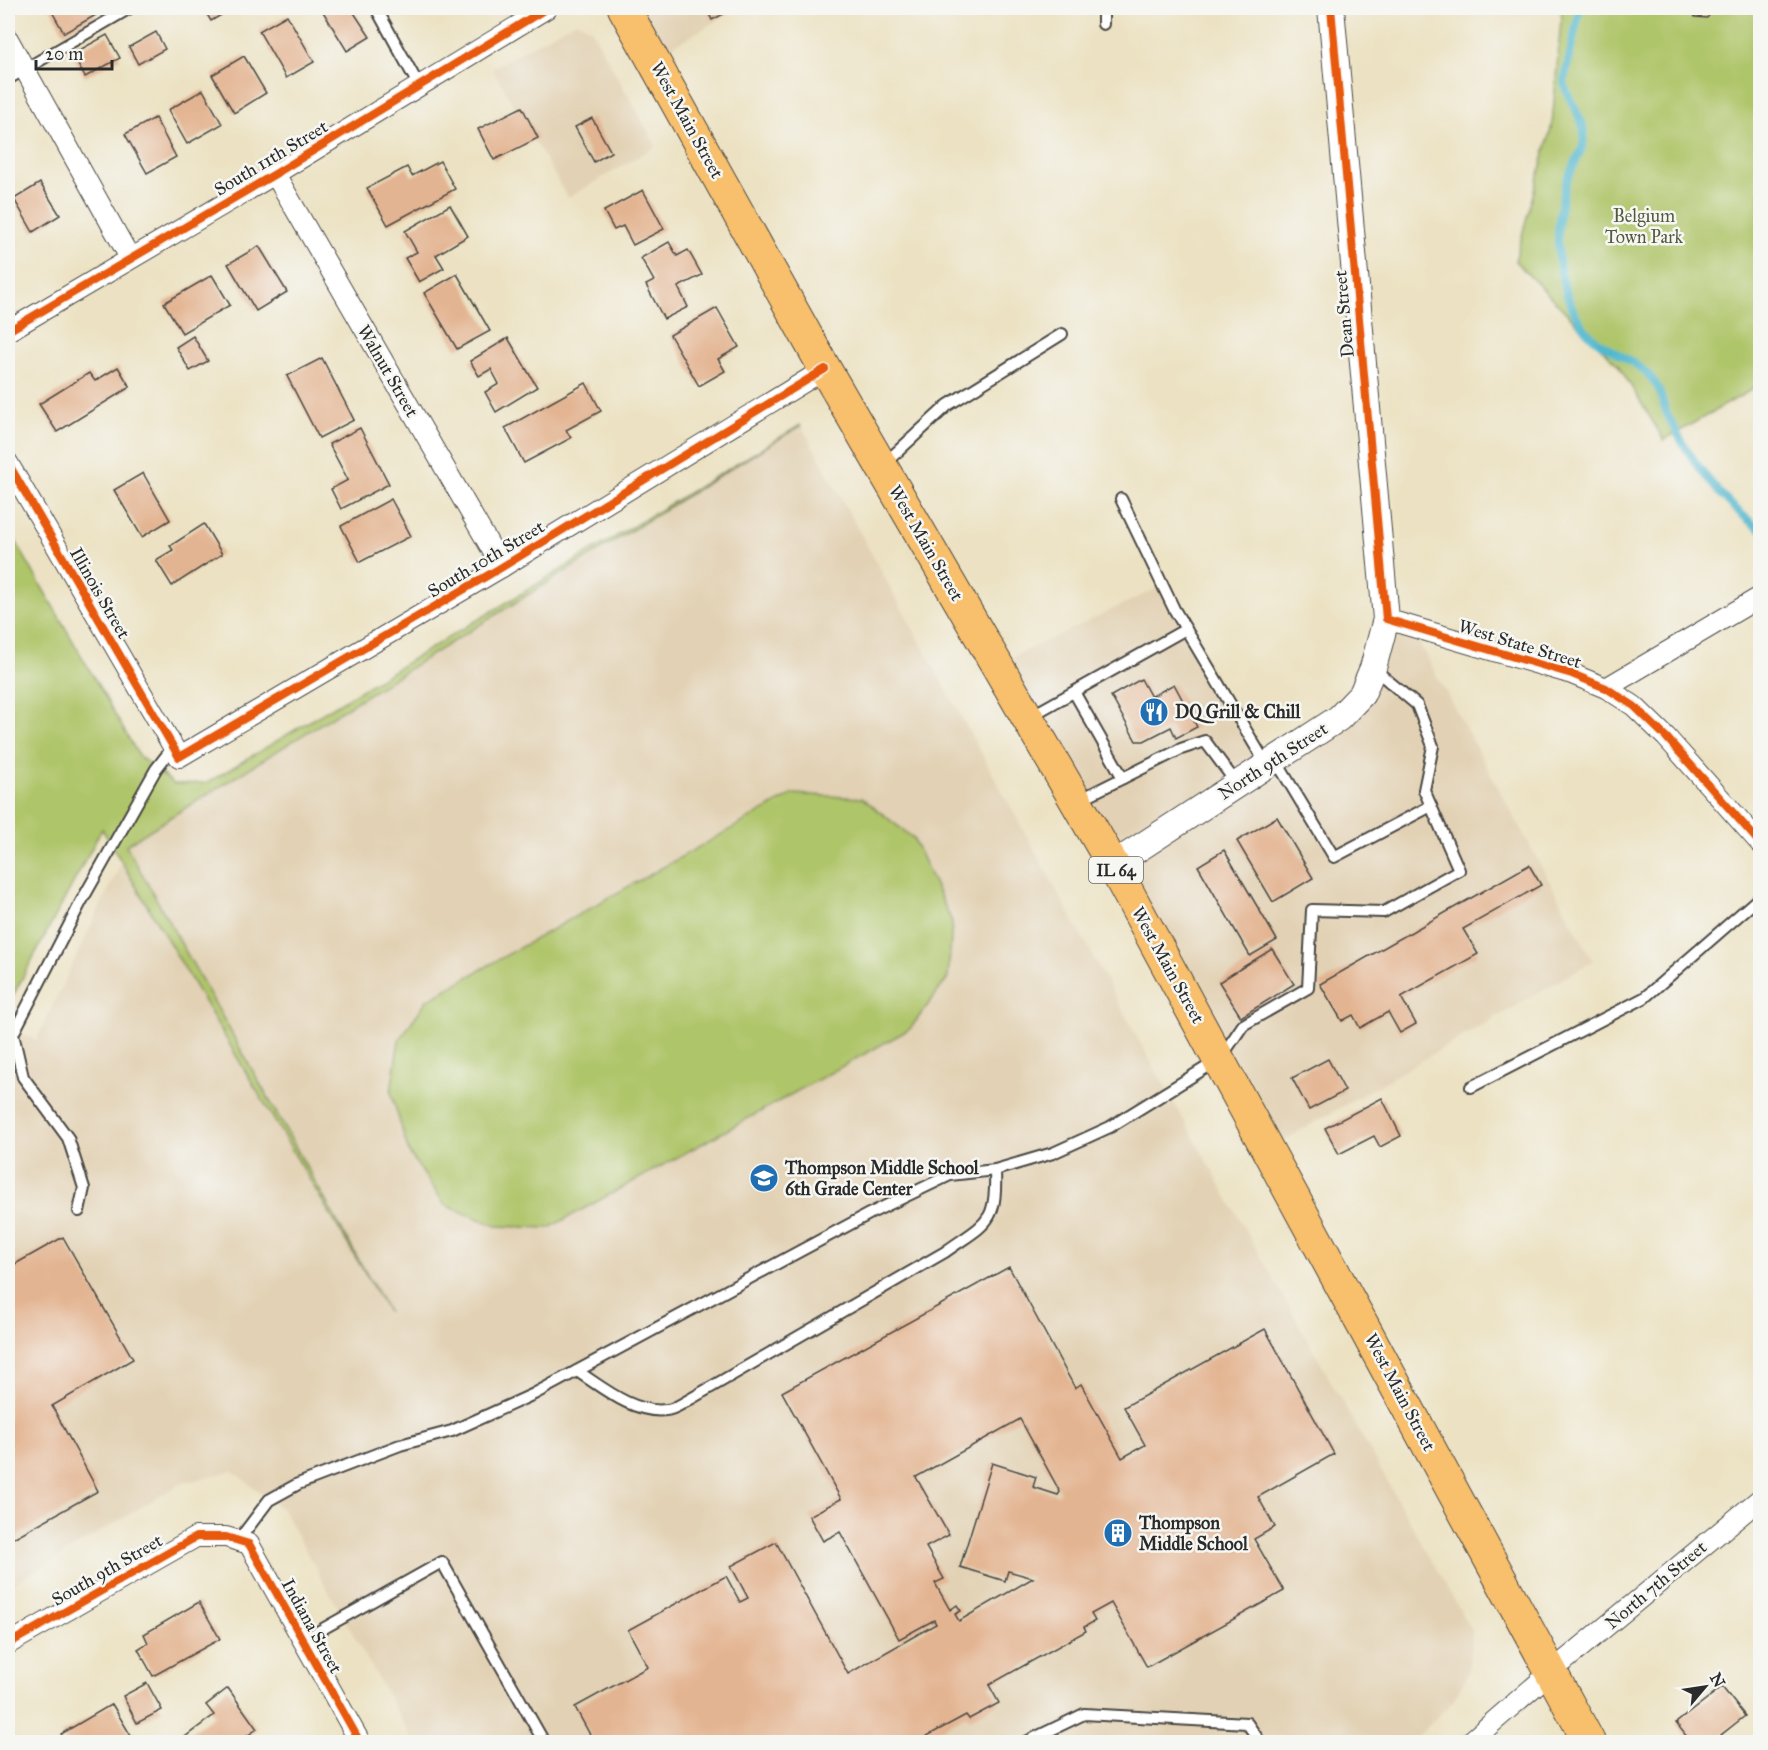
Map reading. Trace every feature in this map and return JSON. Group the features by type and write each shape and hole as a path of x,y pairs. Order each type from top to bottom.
{"main road":[{"name":"West Main Street","path":"624,8 825,369 1113,865 1589,1743"}],"street":[{"name":"South 11th Street","path":"8,331 275,174 547,8"},
{"name":"Dean Street","path":"1331,8 1386,619"},
{"path":"8,39 16,74 130,258"},
{"name":"Walnut Street","path":"275,174 502,567"},
{"name":"South 10th Street","path":"170,742 178,757 502,567 825,369"},
{"name":"Illinois Street","path":"8,463 170,742"},
{"path":"1606,688 1761,597"},
{"name":"North 9th Street","path":"1113,865 1340,718 1362,694 1373,668 1386,619"},
{"name":"West State Street","path":"1386,619 1572,674 1606,688 1634,706 1666,737 1761,843"},
{"name":"North 7th Street","path":"1470,1743 1551,1672 1761,1499"},
{"name":"South 9th Street","path":"8,1644 196,1537 232,1539"},
{"name":"Indiana Street","path":"232,1539 249,1544 360,1743"}],"lane":[{"path":"16,74 130,8"},
{"path":"376,8 419,86"},
{"path":"1103,8 1103,24"},
{"path":"881,466 948,405 1062,334"},
{"path":"1121,499 1186,629 1334,857 1431,806"},
{"path":"1028,718 1186,629"},
{"path":"232,1539 269,1500 298,1484 400,1445 452,1431 534,1394 869,1214 950,1175 995,1170 1053,1153 1110,1128 1220,1059 1243,1025 1308,988 1312,910 1384,912 1459,870 1424,790 1433,746 1417,705 1373,668"},
{"path":"1074,692 1123,778"},
{"path":"1076,802 1181,749 1205,741 1237,784"},
{"path":"79,1210 84,1188 68,1138 23,1077 13,1034 87,892 170,742"},
{"path":"1471,1087 1644,998 1761,897"},
{"path":"577,1371 617,1397 648,1410 667,1410 687,1401 945,1252 975,1231 988,1220 996,1207 995,1170"},
{"path":"303,1640 442,1562 544,1743"},
{"path":"1026,1743 1084,1714 1247,1723 1260,1743"}],"shaded area":[{"path":"631,8 739,8 657,55"},
{"path":"576,21 591,29 656,146 568,198 492,68"},
{"name":"Thompson Middle School 6th Grade Center","path":"801,425 1141,1044 1472,1632 1468,1672 1453,1701 1412,1742 414,1742 282,1509 232,1471 180,1484 8,1587 8,1025 36,1041 122,861 368,1276 126,845"},
{"path":"1164,585 1261,759 1116,855 1002,662"},
{"path":"1390,625 1413,632 1593,961 1274,1146 1120,866 1341,723"}],"green space":[{"name":"Belgium Town Park","path":"1562,8 1760,8 1760,385 1664,440 1618,365 1515,261 1552,125"},
{"path":"801,425 126,845 388,1312 102,829 8,1005 8,528 139,756 174,784 207,783"},
{"path":"793,794 862,798 913,838 952,922 948,978 910,1029 549,1228 496,1226 445,1205 409,1153 391,1092 399,1040 427,1000"}],"building":[{"path":"50,8 92,8 96,15 64,33"},
{"path":"203,8 233,8 211,21"},
{"path":"351,8 370,37 347,51 322,10"},
{"path":"706,8 735,8 712,20"},
{"path":"1691,8 1715,8 1707,18 1695,17"},
{"path":"287,15 314,62 286,78 259,31"},
{"path":"156,32 165,49 138,64 129,47"},
{"path":"107,35 120,58 85,77 72,54"},
{"path":"244,56 266,93 234,113 212,75"},
{"path":"203,90 222,124 187,144 168,110"},
{"path":"522,107 538,138 494,160 478,129"},
{"path":"155,118 176,157 147,173 125,134"},
{"path":"592,118 611,152 594,162 575,127"},
{"path":"440,161 455,189 388,225 367,188 407,167 412,176"},
{"path":"40,183 60,215 33,232 14,199"},
{"path":"643,190 664,229 633,245 623,226 614,230 604,211"},
{"path":"450,205 468,236 436,255 444,268 419,282 405,258 417,252 405,231"},
{"path":"669,242 677,256 688,250 702,275 678,287 688,307 664,319 646,285 654,281 641,258"},
{"path":"259,246 287,292 256,311 228,264"},
{"path":"457,274 490,331 457,349 424,293"},
{"path":"212,275 230,305 182,333 164,303"},
{"path":"717,308 739,347 718,359 725,371 699,386 670,335"},
{"path":"193,336 208,361 190,371 176,347"},
{"path":"508,338 537,387 496,412 485,392 499,384 491,369 479,376 470,361"},
{"path":"322,358 354,420 319,438 287,376"},
{"path":"118,367 130,387 57,432 39,404 89,373 95,381"},
{"path":"586,383 601,411 566,430 571,438 524,463 505,428"},
{"path":"360,428 389,484 341,509 331,489 348,480 329,444"},
{"path":"143,473 170,520 142,537 114,490"},
{"path":"391,499 411,536 360,562 341,526"},
{"path":"204,524 222,554 172,586 156,560 173,550 170,546"},
{"name":"DQ Grill & Chill","path":"1141,679 1151,697 1174,684 1197,727 1176,738 1171,727 1144,741 1136,741 1111,696"},
{"path":"1277,817 1313,878 1273,902 1237,841"},
{"path":"1224,850 1277,940 1250,956 1198,866"},
{"path":"1529,865 1541,885 1463,929 1478,954 1401,997 1416,1024 1400,1033 1388,1012 1360,1028 1353,1015 1342,1021 1320,984"},
{"path":"1272,949 1294,984 1241,1017 1219,982"},
{"path":"1328,1059 1345,1091 1309,1110 1292,1078"},
{"path":"1382,1098 1401,1136 1380,1147 1374,1136 1339,1154 1325,1128"},
{"path":"63,1237 133,1359 52,1406 98,1491 8,1541 8,1268"},
{"name":"Thompson Middle School","path":"1009,1267 1075,1388 1081,1384 1122,1458 1145,1445 1124,1407 1265,1329 1334,1454 1258,1497 1275,1527 1254,1539 1284,1591 1147,1667 1111,1603 1091,1614 1095,1621 1084,1627 1086,1631 989,1685 999,1703 969,1719 966,1715 916,1742 594,1742 575,1707 648,1667 628,1630 726,1576 740,1602 748,1598 731,1566 776,1542 848,1674 936,1624 934,1620 899,1639 840,1532 823,1541 809,1516 841,1499 782,1392","holes":["1020,1419 1060,1492 1058,1495 1033,1487 1036,1477 992,1463 960,1567 1005,1581 1008,1571 1033,1578 959,1621 955,1614 961,1611 957,1605 950,1610 935,1583 944,1579 926,1547 949,1535 916,1477"]},
{"path":"199,1602 220,1639 153,1676 138,1649 148,1643 144,1634"},
{"path":"147,1683 162,1710 137,1723 123,1696"},
{"path":"1722,1687 1745,1716 1721,1735 1726,1742 1691,1742 1676,1723"},
{"path":"228,1688 257,1729 238,1742 230,1742 227,1739 222,1742 189,1742 185,1737 214,1715 206,1705"},
{"path":"112,1704 134,1741 66,1742 61,1734"}],"waterway":[{"path":"1580,8 1564,81 1584,132 1583,146 1569,174 1561,204 1559,258 1566,293 1582,325 1590,335 1651,377 1658,388 1667,414 1695,462 1731,505 1760,529"}],"cycle path":[{"path":"8,331 275,174 547,8"},
{"path":"1331,8 1386,619 1572,674 1606,688 1634,706 1666,737 1760,843"},
{"path":"8,463 179,757 502,567 825,369"},
{"path":"8,1644 196,1537 226,1537 249,1544 360,1742"}],"place":[{"name":"DQ Grill & Chill","path":"1154,712"},
{"name":"Thompson Middle School 6th Grade Center","path":"764,1178"},
{"name":"Thompson Middle School","path":"1118,1533"}]}
